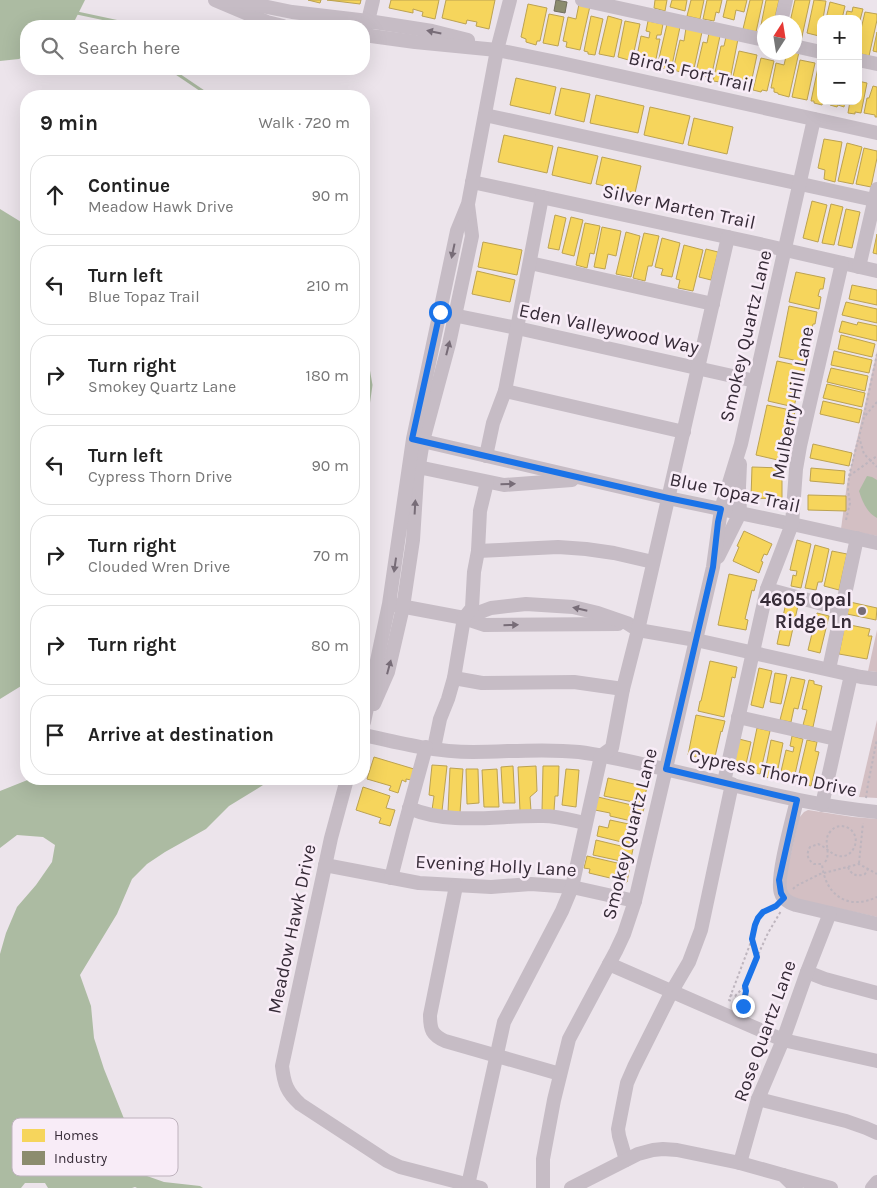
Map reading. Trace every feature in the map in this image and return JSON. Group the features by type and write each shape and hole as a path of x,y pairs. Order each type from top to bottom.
{"street":[{"path":"215,0 262,20"},
{"name":"Bird's Fort Trail","path":"233,0 292,12 360,20"},
{"path":"368,20 373,0"},
{"path":"370,700 413,540 413,466 440,312 457,231 468,204 497,50 510,0"},
{"path":"582,0 757,38"},
{"path":"783,15 786,0"},
{"name":"Bird's Fort Trail","path":"370,21 432,31 479,43 497,50"},
{"name":"Bird's Fort Trail","path":"370,36 497,50 877,133"},
{"path":"802,48 817,51"},
{"path":"862,61 877,64"},
{"path":"485,115 800,184 876,194 859,267"},
{"name":"Smokey Quartz Lane","path":"543,1188 543,1159 569,1039 624,934 635,901 713,567 718,522 741,444 814,119"},
{"name":"Silver Marten Trail","path":"472,182 785,249 877,271"},
{"path":"486,456 493,423 505,391 542,197"},
{"path":"418,440 449,344 472,236 468,204"},
{"path":"474,1186 496,1055 504,1022 562,911 572,887 601,756 612,748 632,627 653,562 728,237"},
{"path":"530,263 713,304"},
{"name":"Mulberry Hill Lane","path":"626,1160 618,1129 627,1082 672,991 689,962 700,930 728,783 738,717 767,589 792,524 796,469 800,446 842,263"},
{"name":"Eden Valleywood Way","path":"440,312 755,380"},
{"path":"505,391 684,432"},
{"name":"Blue Topaz Trail","path":"418,440 668,498 877,543"},
{"name":"Smokey Quartz Lane","path":"713,567 740,513 741,444"},
{"name":"Blue Topaz Trail","path":"413,466 504,485 585,479"},
{"path":"391,878 409,808 448,700 454,678 464,618 472,608 480,511 487,482"},
{"path":"829,669 857,538"},
{"path":"478,551 558,547 614,553 653,562"},
{"path":"767,589 841,609"},
{"path":"464,618 491,608 526,604 573,607 598,613 632,627 877,679"},
{"path":"396,606 464,618 485,626 632,627"},
{"path":"370,714 388,672 396,606"},
{"path":"822,805 851,675"},
{"path":"454,678 482,683 574,682 623,689"},
{"path":"738,717 836,740"},
{"name":"Cypress Thorn Drive","path":"370,736 452,751 551,750 579,752 666,769 797,800 877,812"},
{"name":"Meadow Hawk Drive","path":"346,785 325,864 282,1066 286,1087 300,1104 387,1161 400,1167 474,1186"},
{"path":"797,800 779,880 780,902 786,900 796,905 877,924"},
{"path":"409,808 421,814 442,818 545,816 585,823"},
{"name":"Evening Holly Lane","path":"325,864 419,883 490,887 531,884 572,887 635,901"},
{"path":"456,886 430,1015 431,1030 438,1038 445,1041 560,1074"},
{"name":"Rose Quartz Lane","path":"740,1164 758,1099 783,1040 830,913"},
{"path":"609,964 783,1040 877,1061"},
{"path":"807,972 825,979 877,993"},
{"path":"758,1099 846,1121 877,1133"},
{"path":"571,1188 626,1160 646,1152 663,1149 677,1150 740,1164 831,1188"},
{"path":"783,1175 796,1188"},
{"path":"872,1188 877,1182"}],"path":[{"path":"846,520 850,503 848,490 849,476 877,354"},
{"path":"864,417 877,402"},
{"path":"859,437 864,454 877,467"},
{"path":"849,476 877,456"},
{"path":"825,862 828,856 828,853 826,846 826,842 829,832 833,828 840,826 847,827 851,830 857,841 850,854 838,856 833,854 827,848 824,846 818,844 810,847 807,855 808,859 814,864 822,864 827,884 832,891 844,900 867,901 877,896"},
{"path":"749,1008 729,1000 752,939 755,925 763,912 776,906 796,886 823,874 859,864 877,874"},
{"path":"848,866 851,873 857,876 865,874 868,868"},
{"path":"730,995 735,996 745,986 768,933 782,911 780,902"},
{"path":"752,939 757,957"},
{"path":"743,1006 745,986"}],"shaded area":[{"path":"0,0 85,0 75,20 20,20 20,58 0,61"},
{"path":"0,209 20,221 20,687 0,699"},
{"path":"877,351 877,536 841,529 847,484"},
{"path":"867,476 877,480 877,518 873,516 863,503 859,491"},
{"path":"877,630 877,672 868,671"},
{"path":"877,720 877,798 859,797"},
{"path":"20,783 20,785 263,785 229,806 206,829 147,864 132,879 117,914 80,975 91,1006 94,1038 124,1118 12,1118 12,1176 147,1176 164,1182 200,1186 203,1188 48,1188 45,1183 25,1183 21,1188 0,1188 0,954 6,933 17,907 52,862 55,845 43,837 17,835 0,848 0,791"},
{"path":"808,810 877,819 877,917 791,898 785,889 784,884 799,818"}],"building: Homes":[{"path":"308,0 321,0 320,3"},
{"path":"327,0 361,0 360,4"},
{"path":"391,0 439,0 435,19 422,16 423,12 413,9 413,13 389,8"},
{"path":"446,0 495,0 489,29 476,26 477,22 467,20 466,24 442,18"},
{"path":"655,0 667,0 665,11 654,8"},
{"path":"672,0 687,0 685,11 670,7"},
{"path":"691,0 704,0 700,19 687,16"},
{"path":"707,0 722,0 719,13 716,12 714,21 703,19"},
{"path":"727,0 747,0 744,12 736,10 734,20 723,17"},
{"path":"750,0 763,0 760,15 757,15 756,32 743,29"},
{"path":"766,0 779,0 776,15 763,15"},
{"path":"795,0 810,0 802,36 802,15 792,15"},
{"path":"814,0 826,1 824,15 817,15 817,36 807,33"},
{"path":"830,2 845,6 843,15 827,15"},
{"path":"528,4 547,8 540,41 537,41 536,45 526,42 526,39 521,37"},
{"path":"579,4 590,6 580,50 566,47 567,42 563,41 568,17 576,19"},
{"path":"853,7 863,9 861,15 846,15 847,11 852,12"},
{"path":"865,12 877,14 869,56 862,54 862,25"},
{"path":"549,14 564,17 558,46 543,43"},
{"path":"591,16 603,19 595,55 584,51"},
{"path":"608,16 622,20 614,57 599,54"},
{"path":"625,21 640,24 632,61 618,57"},
{"path":"648,21 663,24 661,35 657,35 656,39 660,39 655,64 636,61 641,36 649,38 650,32 646,31"},
{"path":"667,24 680,27 671,70 657,67"},
{"path":"686,28 702,32 693,73 673,70 680,40 684,41"},
{"path":"877,32 877,52 873,51"},
{"path":"709,33 720,36 711,78 703,76 703,78 695,76 703,42 707,43"},
{"path":"726,37 738,39 730,80 721,78 720,82 713,81 721,46 724,46"},
{"path":"739,51 757,55 750,88 748,87 747,92 736,89 736,86 731,85"},
{"path":"760,60 774,61 767,91 753,90"},
{"path":"785,60 797,60 789,97 774,92 774,88 771,88 776,63 784,65"},
{"path":"800,60 815,63 807,100 792,97"},
{"path":"817,72 817,104 811,101"},
{"path":"516,78 556,87 550,114 510,105"},
{"path":"862,82 867,83 861,113 848,113 849,105 862,105"},
{"path":"873,86 877,87 877,117 864,113 867,98 869,98"},
{"path":"561,88 590,94 584,122 555,115"},
{"path":"596,95 644,106 638,133 590,123"},
{"path":"650,107 690,116 683,144 644,135"},
{"path":"694,118 733,127 727,154 688,145"},
{"path":"504,135 553,146 547,173 498,162"},
{"path":"824,139 842,142 835,182 824,179 825,170 818,168"},
{"path":"847,143 862,147 853,184 838,181"},
{"path":"558,147 598,156 591,184 552,175"},
{"path":"864,148 877,151 871,187 856,184"},
{"path":"602,157 641,166 635,193 596,184"},
{"path":"812,201 827,205 818,242 803,238"},
{"path":"831,204 843,207 834,245 822,243"},
{"path":"846,209 860,212 852,248 838,245"},
{"path":"555,215 566,218 559,250 548,248"},
{"path":"571,217 583,220 574,256 562,253"},
{"path":"585,223 600,226 594,254 590,253 587,268 576,265"},
{"path":"602,227 621,231 616,256 608,254 605,269 594,267"},
{"path":"626,232 640,236 631,277 616,274"},
{"path":"644,233 659,236 652,266 648,266 645,281 633,278"},
{"path":"877,234 877,254 873,253"},
{"path":"662,238 680,243 672,277 661,275 663,269 655,267"},
{"path":"483,242 522,250 517,275 478,267"},
{"path":"684,245 703,250 693,291 678,288 680,280 676,279"},
{"path":"706,249 718,252 711,280 699,277"},
{"path":"477,271 515,280 510,302 472,294"},
{"path":"796,272 825,278 823,289 820,289 818,296 821,297 819,309 789,302"},
{"path":"852,285 877,290 877,305 849,299"},
{"path":"846,302 877,309 877,323 842,315"},
{"path":"789,306 817,312 804,362 779,357"},
{"path":"842,321 857,325 858,322 877,326 877,341 839,332"},
{"path":"841,335 875,344 872,357 838,349"},
{"path":"834,351 872,360 869,373 831,365"},
{"path":"777,361 805,367 794,407 768,401"},
{"path":"831,368 868,376 865,391 827,382"},
{"path":"827,384 865,393 862,407 823,398"},
{"path":"823,401 862,410 859,423 820,414"},
{"path":"767,405 795,411 793,422 790,421 782,461 756,455"},
{"path":"813,444 852,453 849,466 810,458"},
{"path":"752,467 782,468 782,499 751,498"},
{"path":"811,468 845,471 844,484 810,481"},
{"path":"808,495 846,496 846,511 808,510"},
{"path":"744,531 772,544 767,555 764,554 759,573 733,561"},
{"path":"797,540 811,544 801,588 791,586 793,575 796,576 797,571 790,570"},
{"path":"815,545 829,549 822,582 818,582 816,590 805,588"},
{"path":"832,551 847,554 839,590 824,586"},
{"path":"729,574 757,580 754,591 752,590 745,619 748,620 746,630 718,625"},
{"path":"787,598 799,601 789,646 777,644"},
{"name":"4605 Opal Ridge Ln","path":"850,602 877,608 876,620 847,614"},
{"path":"817,613 829,616 820,653 808,650"},
{"path":"845,624 870,629 868,636 872,636 867,659 839,654"},
{"path":"710,661 737,667 735,678 732,677 724,717 698,711"},
{"path":"759,668 772,671 763,708 751,705"},
{"path":"775,673 787,675 781,704 770,702"},
{"path":"791,677 805,680 798,709 794,708 791,722 780,720"},
{"path":"809,680 814,681 814,684 822,686 813,727 803,725 807,710 802,709"},
{"path":"696,715 725,721 714,761 688,755"},
{"path":"757,728 770,731 760,774 748,771"},
{"path":"792,736 803,739 793,783 779,780 786,750 793,752 794,747 790,746"},
{"path":"739,739 751,742 744,773 733,771"},
{"path":"771,740 783,743 776,779 764,777"},
{"path":"807,740 817,742 815,751 819,752 811,786 797,782"},
{"path":"374,757 414,769 411,780 406,779 406,782 402,780 398,793 389,790 391,786 370,780 370,770"},
{"path":"432,765 447,766 442,811 432,810 434,796 429,795"},
{"path":"513,766 515,803 503,803 501,767"},
{"path":"536,766 537,791 530,797 531,811 520,811 518,767"},
{"path":"543,766 559,766 558,796 555,796 554,811 542,811"},
{"path":"450,768 463,769 460,813 448,812"},
{"path":"466,769 478,769 479,803 467,804"},
{"path":"497,769 499,807 484,807 482,770"},
{"path":"566,769 579,770 576,807 562,805"},
{"path":"608,778 647,787 643,804 604,796"},
{"path":"363,787 390,796 386,808 395,810 390,826 379,823 381,818 356,810"},
{"path":"598,797 644,808 640,823 610,816 610,813 595,810"},
{"path":"610,820 638,826 634,845 597,836 599,826 608,828"},
{"path":"596,840 633,849 630,863 593,855"},
{"path":"587,856 630,866 627,882 589,873 590,869 584,868"}],"building: Industry":[{"path":"556,0 567,2 565,13 554,11"}],"waterway":[{"path":"77,13 110,20"},
{"path":"179,75 201,90"},
{"path":"370,379 370,392"}],"place":[{"name":"4605 Opal Ridge Ln","path":"862,611"}],"route":[{"path":"440,312 412,439 721,509 713,567 666,769 797,800 779,880 781,893 784,898 776,906 763,912 755,925 752,939 757,957 745,986 743,1006"}]}
